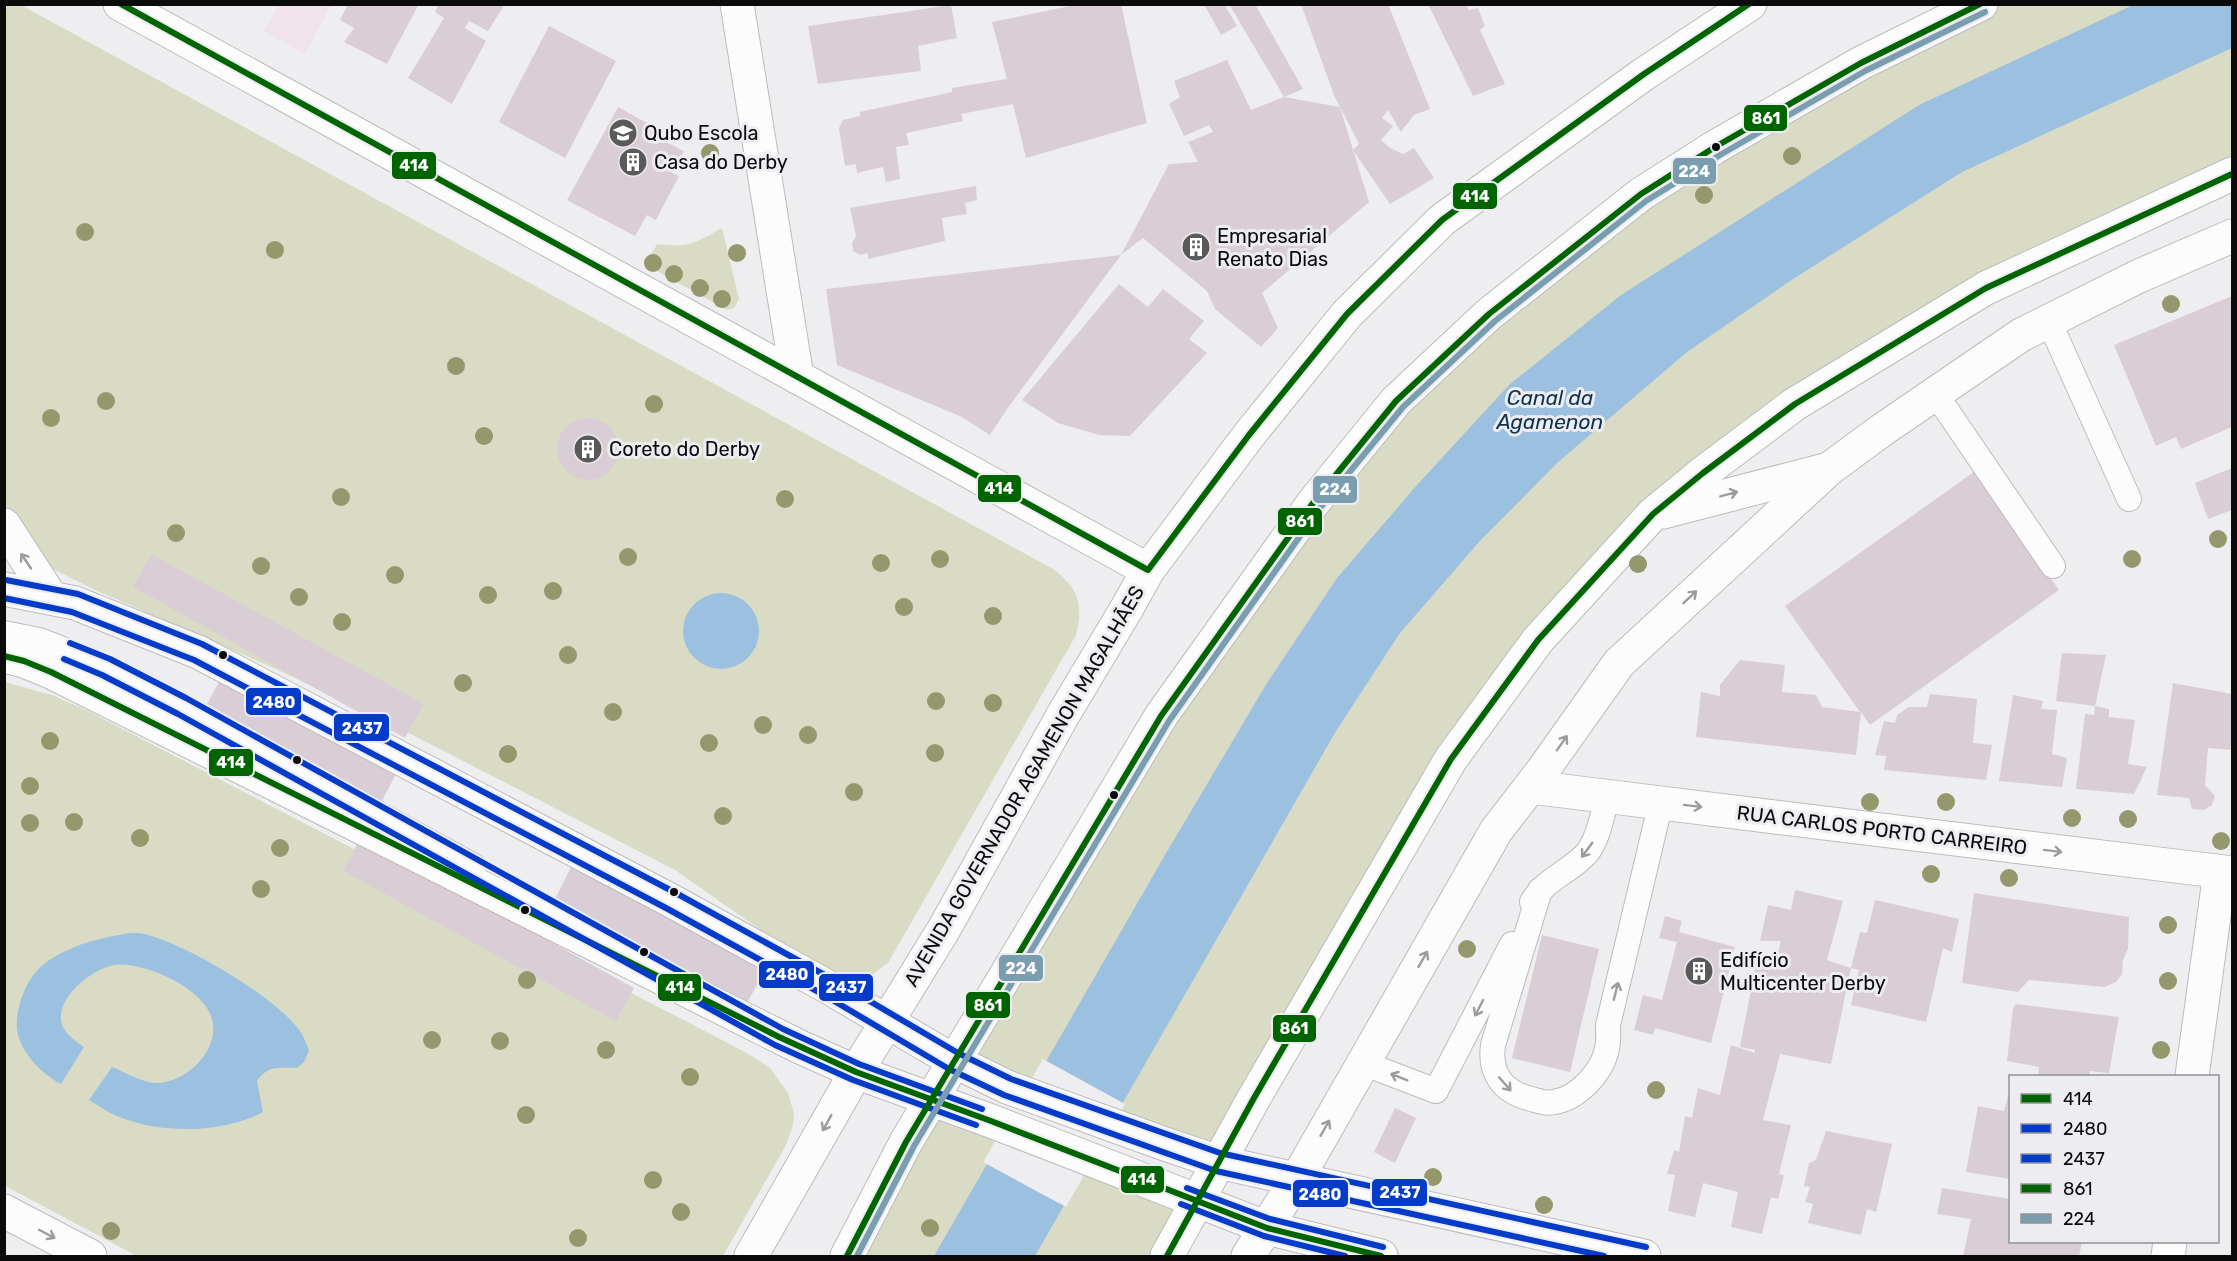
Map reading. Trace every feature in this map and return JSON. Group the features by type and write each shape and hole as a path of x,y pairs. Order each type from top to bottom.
{"main road":[{"path":"120,4 1148,570"},
{"path":"737,4 797,377"},
{"name":"AVENIDA GOVERNADOR AGAMENON MAGALHÃES","path":"751,1257 856,1072 944,929 1063,715 1148,570 1249,435 1347,314 1442,220 1644,74 1750,4"},
{"path":"847,1257 906,1142 1161,716 1313,503 1396,401 1489,314 1641,194 1715,147 1861,63 1981,4"},
{"path":"1167,1257 1218,1162 1451,759 1538,640 1653,514 1795,404 1986,288 2232,174"},
{"path":"1248,1257 1297,1179 1496,831 1531,787 1618,663 1828,469 1935,393 2021,335 2139,276 2232,236"},
{"path":"1653,514 1828,469"},
{"path":"4,525 50,596"},
{"path":"4,588 75,603 198,652 661,895 828,987 954,1062 1007,1087 1218,1162 1389,1198 1644,1257"},
{"path":"4,656 51,672 779,1037 856,1072 1267,1227 1381,1257"},
{"name":"RUA CARLOS PORTO CARREIRO","path":"1531,787 2226,873"},
{"path":"2192,1075 2226,873"},
{"path":"4,1211 90,1257"}],"lane":[{"path":"2049,321 2129,499"},
{"path":"1935,393 2053,566"},
{"path":"4,633 39,640 145,686 510,886 779,1037"},
{"path":"1363,1062 1436,1091 1533,900 1551,880 1581,860 1588,851 1594,841 1608,796"},
{"path":"1540,890 1493,1045 1492,1056 1493,1067 1510,1091 1546,1103 1564,1100 1584,1087 1597,1070 1607,1048 1608,1025 1661,802"}],"shaded area":[{"path":"279,5 331,5 305,54 264,31"}],"green space":[{"path":"19,4 1053,569 1068,583 1079,606 1076,635 888,963 870,976 859,979 835,976 766,934 675,870 399,728 276,669 93,589 37,561 5,526 4,5"},
{"path":"1981,5 2232,5 2232,174 1795,404 1538,640 1218,1162 954,1062 1161,716 1396,401 1641,194"},
{"path":"722,228 739,299 734,308 727,310 646,265 657,244 685,245"},
{"path":"4,682 52,695 86,710 722,1040 770,1068 788,1093 794,1114 793,1125 786,1145 723,1256 137,1256 5,1186"},
{"path":"932,1099 1198,1201 1167,1256 847,1256"}],"water":[{"name":"Canal da Agamenon","path":"2133,5 2232,5 2232,48 1962,172 1793,279 1687,352 1557,463 1479,542 1400,633 1336,731 1035,1256 934,1256 1267,683 1337,578 1417,485 1509,385 1621,295 1919,105"},
{"path":"714,593 728,593 742,599 753,610 759,624 756,646 748,658 728,669 714,669 700,663 689,652 683,638 683,624 689,610 700,599"},
{"path":"130,933 144,934 165,941 206,960 267,1000 284,1013 298,1029 309,1051 304,1062 297,1068 270,1070 257,1081 263,1112 230,1124 175,1129 156,1127 122,1118 89,1100 112,1067 149,1082 166,1082 178,1078 199,1062 207,1052 212,1040 211,1016 196,995 170,978 140,967 114,965 95,972 76,987 69,996 61,1015 62,1025 68,1035 84,1047 61,1084 48,1076 30,1059 19,1038 17,1019 26,987 37,970 54,957 74,947"}],"pier":[{"path":"1043,1059 1125,1104 1066,1207 983,1162"}],"building":[{"path":"348,4 419,4 387,64 344,42 354,28 340,20"},
{"path":"439,4 505,4 488,31 469,21 465,28 486,41 452,104 408,78 444,18 435,12"},
{"path":"1080,4 1121,4 1147,123 1026,158 1013,104 961,114 963,121 906,133 909,145 896,147 900,179 886,182 883,167 857,173 856,164 845,166 839,128 843,120 860,116 860,112 952,92 952,88 1007,79 992,22"},
{"path":"1204,4 1224,4 1237,26 1221,35"},
{"path":"1229,4 1255,4 1303,89 1284,97"},
{"path":"1301,4 1388,4 1430,109 1414,115 1401,132 1388,110 1382,118 1393,126 1381,140 1390,148 1403,154 1414,148 1434,178 1390,204 1353,150 1359,144 1334,95"},
{"path":"1428,4 1466,4 1469,10 1478,8 1485,26 1480,30 1505,84 1473,96"},
{"path":"951,5 957,38 918,46 921,71 818,84 808,26"},
{"path":"549,26 616,61 565,158 499,122"},
{"path":"1227,60 1251,110 1284,97 1340,107 1369,202 1262,293 1278,328 1261,347 1215,309 1207,291 1143,238 1121,255 1169,164 1198,162 1188,142 1213,132 1209,125 1184,136 1169,104 1180,97 1174,81"},
{"name":"Casa do Derby","path":"618,107 656,128 652,135 684,151 672,173 679,176 656,220 647,215 635,236 567,200"},
{"path":"976,186 977,200 965,203 967,214 942,218 945,241 868,259 868,253 860,255 853,251 852,243 856,236 850,208"},
{"path":"1121,255 990,435 962,417 837,365 826,289"},
{"path":"1119,284 1148,307 1163,289 1204,321 1189,339 1207,353 1130,436 1099,435 1058,423 1022,400"},
{"path":"2232,296 2232,427 2181,449 2176,437 2156,446 2114,345"},
{"name":"Coreto do Derby","path":"588,418 605,423 610,427 614,432 619,449 614,466 610,471 605,475 588,480 571,475 566,471 562,466 557,449 562,432 566,427 571,423"},
{"path":"2232,468 2232,510 2208,519 2195,483"},
{"path":"1974,472 2059,590 1870,725 1861,712 1856,755 1696,737 1701,692 1720,696 1720,685 1740,660 1785,665 1782,692 1816,695 1822,707 1860,712 1785,606"},
{"path":"151,554 424,704 405,738 133,587"},
{"path":"2062,653 2106,655 2095,706 2056,701"},
{"path":"222,676 398,770 373,818 197,723"},
{"path":"2173,683 2232,694 2232,750 2208,748 2205,785 2215,796 2212,805 2204,810 2192,809 2189,798 2157,795"},
{"path":"1930,694 1977,699 1973,743 1992,745 1986,780 1884,770 1886,756 1875,755 1884,721 1895,723 1897,715 1909,707 1927,707"},
{"path":"2013,695 2043,701 2041,709 2057,710 2052,754 2067,758 2062,787 1999,781"},
{"path":"2095,706 2109,709 2109,717 2135,720 2128,764 2147,767 2134,794 2076,789 2085,714 2094,715"},
{"path":"361,837 634,988 616,1021 343,871"},
{"path":"574,861 768,965 742,1012 550,909"},
{"path":"1795,890 1843,901 1827,960 1851,968 1831,1064 1780,1054 1763,1120 1791,1125 1779,1174 1784,1175 1778,1199 1771,1197 1762,1234 1731,1227 1738,1192 1703,1183 1695,1217 1668,1211 1675,1175 1667,1174 1674,1150 1679,1152 1685,1116 1692,1118 1698,1088 1720,1095 1731,1045 1755,1053 1755,1050 1740,1047 1756,964 1773,968 1781,941 1760,941 1768,905 1791,910"},
{"path":"1974,893 2129,917 2128,949 2123,960 2122,974 2116,982 2105,987 2029,980 2018,992 1962,983"},
{"path":"1875,900 1959,919 1952,952 1943,948 1926,1022 1851,1005 1859,970 1851,968 1860,932 1867,933"},
{"name":"Edifício Multicenter Derby","path":"1665,916 1682,921 1679,932 1735,947 1711,1043 1655,1028 1653,1035 1634,1030 1643,995 1662,1000 1677,942 1659,938"},
{"path":"1542,935 1599,949 1570,1072 1512,1058"},
{"path":"2016,1004 2119,1017 2109,1073 2090,1071 2090,1075 2038,1075 2039,1067 2007,1061 2013,1008"},
{"path":"2009,1096 2009,1179 1966,1172 1978,1106 2004,1111"},
{"path":"1395,1108 1416,1118 1395,1163 1374,1152"},
{"path":"1826,1131 1892,1144 1876,1212 1867,1209 1861,1235 1808,1223 1813,1204 1805,1202 1810,1187 1804,1186 1809,1163 1816,1160"},
{"path":"1942,1188 2009,1199 2009,1243 2082,1243 2079,1256 1963,1256 1971,1219 1937,1214"}],"transit line":[{"name":"414","path":"121,4 1148,570 1249,435 1347,314 1442,220 1644,74 1749,4"},
{"name":"861","path":"847,1256 906,1142 1161,716 1313,503 1396,401 1489,314 1641,194 1715,147 1861,63 1980,4"},
{"name":"224","path":"857,1256 914,1146 1169,721 1320,508 1403,407 1495,321 1646,201 1865,71 1985,12"},
{"name":"861","path":"1167,1256 1254,1098 1451,759 1538,640 1653,514 1795,404 1986,288 2232,174"},
{"name":"2437","path":"6,580 78,594 202,644 674,892 832,979 958,1053 1011,1079 1220,1153 1646,1247"},
{"name":"2480","path":"4,598 72,612 194,660 666,908 824,995 949,1069 1004,1095 1216,1171 1604,1256"},
{"name":"2437","path":"70,643 110,659 186,698 783,1029 859,1064 982,1109"},
{"name":"414","path":"4,656 51,672 779,1037 856,1072 991,1121 1267,1228 1381,1256"},
{"name":"2480","path":"64,659 102,675 178,714 775,1045 853,1080 976,1125"},
{"name":"2437","path":"1187,1188 1270,1219 1383,1247"},
{"name":"2480","path":"1181,1204 1264,1236 1345,1256"}],"place":[{"name":"Qubo Escola","path":"623,133"},
{"name":"Casa do Derby","path":"633,162"},
{"name":"Empresarial Renato Dias","path":"1196,247"},
{"name":"Coreto do Derby","path":"588,449"},
{"name":"Edifício Multicenter Derby","path":"1699,971"}]}
